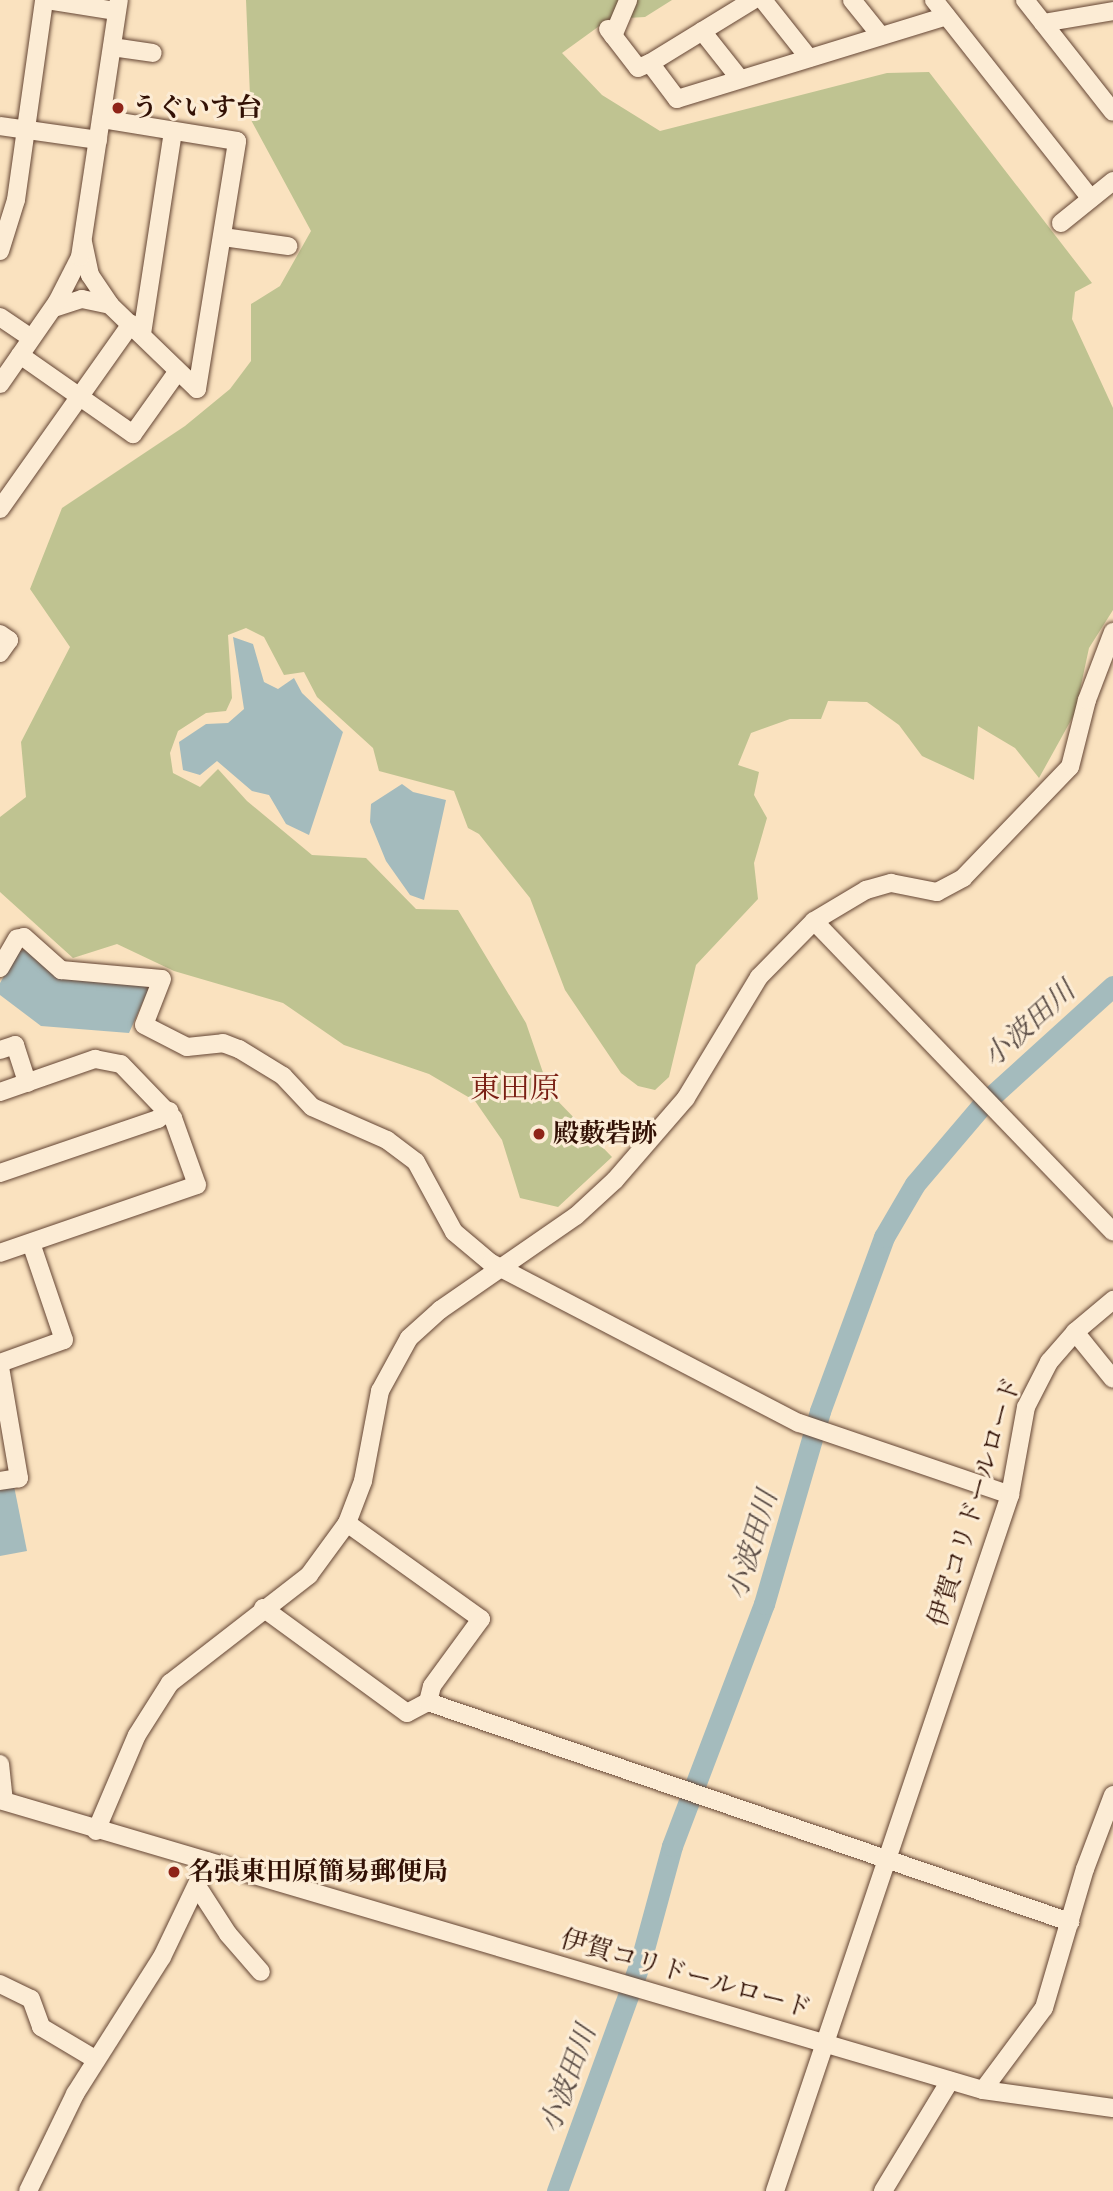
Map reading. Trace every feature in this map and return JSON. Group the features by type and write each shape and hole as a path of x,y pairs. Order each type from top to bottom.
{"street":[{"path":"0,251 16,200 46,0 118,5 83,242 72,276 0,384"},
{"path":"628,0 610,32 638,68 753,0"},
{"path":"763,0 809,58"},
{"path":"852,0 881,36"},
{"path":"933,0 1091,199"},
{"path":"1024,0 1113,112"},
{"path":"1043,23 1113,11"},
{"path":"650,63 677,99 946,16"},
{"path":"702,31 740,79"},
{"path":"112,47 153,53"},
{"path":"1094,88 1113,85"},
{"path":"83,242 90,275 110,305 197,389 237,141 101,120"},
{"path":"0,126 98,140"},
{"path":"0,509 79,397 136,329 173,131"},
{"path":"1061,223 1113,181"},
{"path":"223,237 288,246"},
{"path":"51,310 82,299 110,305"},
{"path":"0,317 31,338"},
{"path":"20,355 133,434 178,371"},
{"path":"96,1830 153,1704 182,1672 318,1565 347,1523 365,1471 372,1416 399,1353 440,1310 576,1216 647,1146 704,1073 740,1002 814,921 866,890 891,883 937,892 963,878 1075,759 1087,700 1113,632"},
{"path":"0,634 9,640 0,653"},
{"path":"814,921 1113,1232"},
{"path":"0,968 17,939 24,937 61,970 162,979 144,1025 187,1047 223,1043 239,1049 283,1076 312,1107 387,1140 421,1167 454,1232 503,1268 799,1423 1010,1496"},
{"path":"0,1050 15,1045 27,1083"},
{"path":"0,1092 94,1059 121,1064 169,1111 197,1185 0,1253"},
{"path":"0,1173 158,1119 169,1111"},
{"path":"0,1481 19,1478 3,1403 0,1365 64,1340 32,1243"},
{"name":"伊賀コリドールロード","path":"2,1801 825,2042 1010,1496 1019,1428 1031,1394 1049,1362 1075,1332 1113,1300"},
{"path":"1075,1332 1113,1379"},
{"path":"347,1523 481,1619 432,1686 428,1702"},
{"path":"263,1608 407,1713 428,1702 1070,1922"},
{"path":"0,1764 2,1801"},
{"path":"983,2090 1044,2008 1113,1795"},
{"path":"28,2191 95,2059 162,1957 208,1861"},
{"path":"197,1886 228,1934 261,1972"},
{"path":"0,1983 32,1999 47,2031 95,2059"},
{"path":"775,2191 825,2042 983,2090 1113,2108"},
{"path":"883,2191 950,2081"}],"green space":[{"path":"246,0 672,0 645,17 609,19 562,53 602,95 660,131 887,73 929,72 1092,283 1075,292 1072,319 1113,408 1113,610 1089,648 1075,713 1039,778 1015,748 978,726 974,780 922,756 899,725 867,702 828,701 821,719 790,719 751,733 738,765 759,772 754,795 767,818 754,863 758,899 696,965 669,1077 655,1090 638,1086 621,1073 565,990 530,898 479,834 468,828 454,791 379,771 373,748 317,697 304,672 284,675 264,637 246,628 228,635 232,698 226,711 206,713 178,731 170,753 173,773 200,787 218,769 247,801 312,855 366,858 416,909 458,910 526,1023 550,1093 612,1157 558,1207 520,1198 502,1140 475,1101 429,1074 344,1045 283,1003 174,971 117,944 73,958 0,892 0,817 26,797 21,742 70,647 30,589 62,508 185,426 230,389 251,361 251,304 280,286 311,231 251,120"}],"water":[{"path":"233,637 253,644 264,682 278,689 294,678 302,693 343,732 309,835 286,824 269,795 252,791 217,761 200,775 183,770 179,742 206,724 228,723 244,709"},
{"path":"402,784 413,792 446,800 424,900 410,895 386,861 370,822 371,804"},
{"path":"26,949 58,976 150,986 129,1033 41,1026 0,995 0,983 18,952"},
{"path":"14,1486 27,1551 0,1556 0,1489"}],"waterway":[{"name":"小波田川","path":"557,2191 641,1960 672,1846 764,1604 820,1411 884,1237 915,1184 984,1103 1113,986"}],"place":[{"name":"うぐいす台","path":"118,108"},
{"name":"殿藪砦跡","path":"539,1134"},
{"name":"名張東田原簡易郵便局","path":"174,1872"}],"district":[{"name":"東田原","path":"515,1088"}]}
